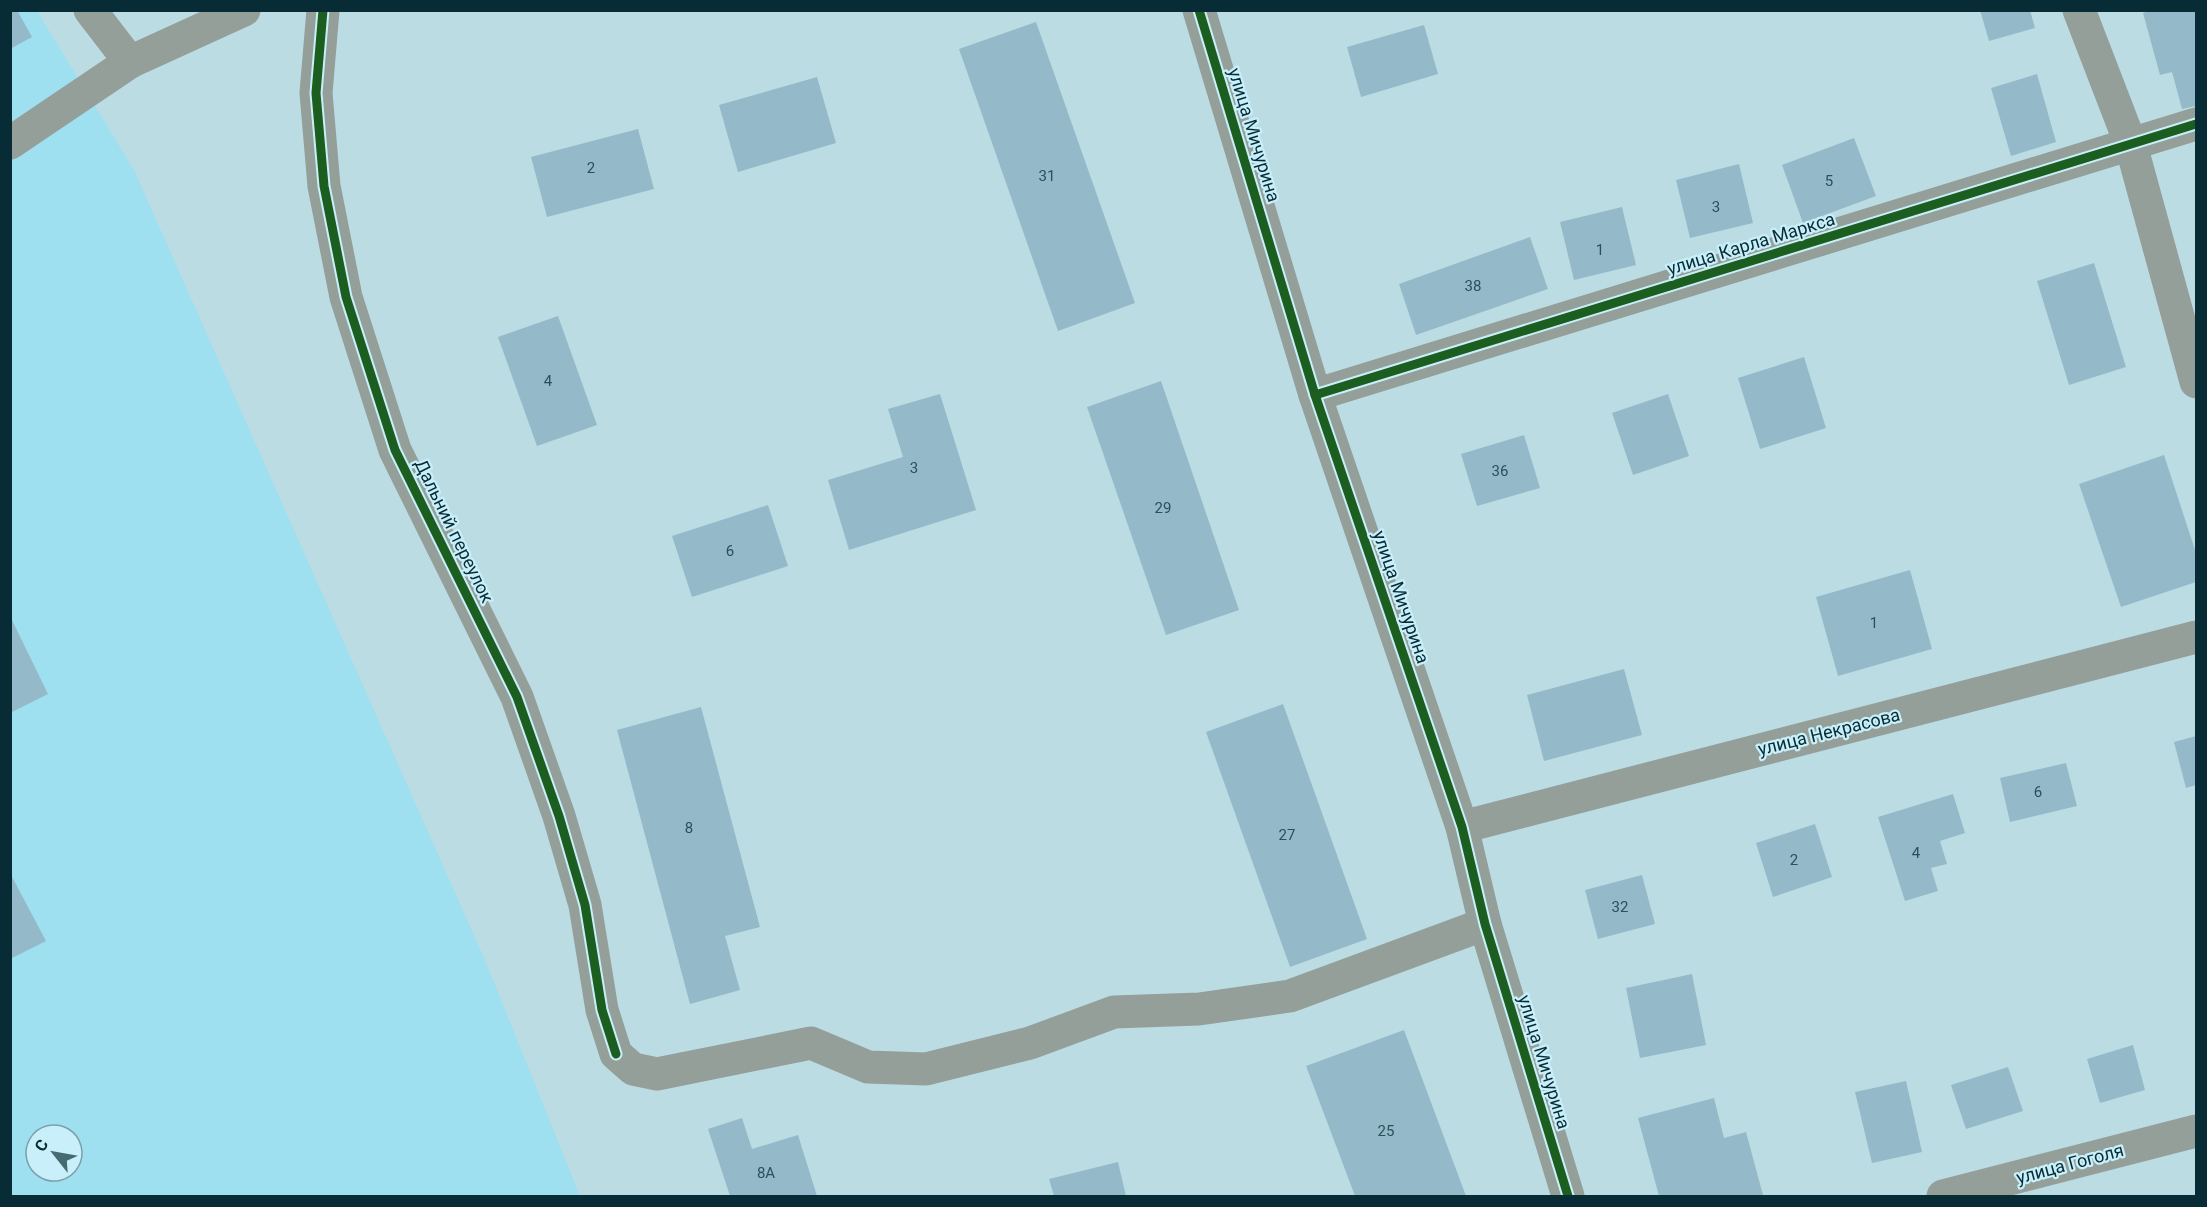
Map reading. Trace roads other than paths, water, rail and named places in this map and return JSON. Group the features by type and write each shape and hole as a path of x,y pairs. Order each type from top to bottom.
{"street":[{"path":"90,10 130,62"},
{"path":"10,143 130,62 244,10"},
{"name":"Дальний переулок","path":"323,10 316,93 324,186 346,297 395,450 517,697 559,816 585,906 602,1010 616,1054 633,1069 657,1074 811,1043 868,1067 926,1069 1030,1043 1114,1012 1199,1009 1290,996 1485,924"},
{"name":"улица Мичурина","path":"1198,10 1315,395 1462,827 1485,924 1568,1197"},
{"path":"2079,10 2131,145 2196,382"},
{"name":"улица Карла Маркса","path":"1315,395 2196,124"},
{"name":"улица Некрасова","path":"1462,827 2196,637"},
{"name":"улица Гоголя","path":"1943,1197 2196,1131"}]}
